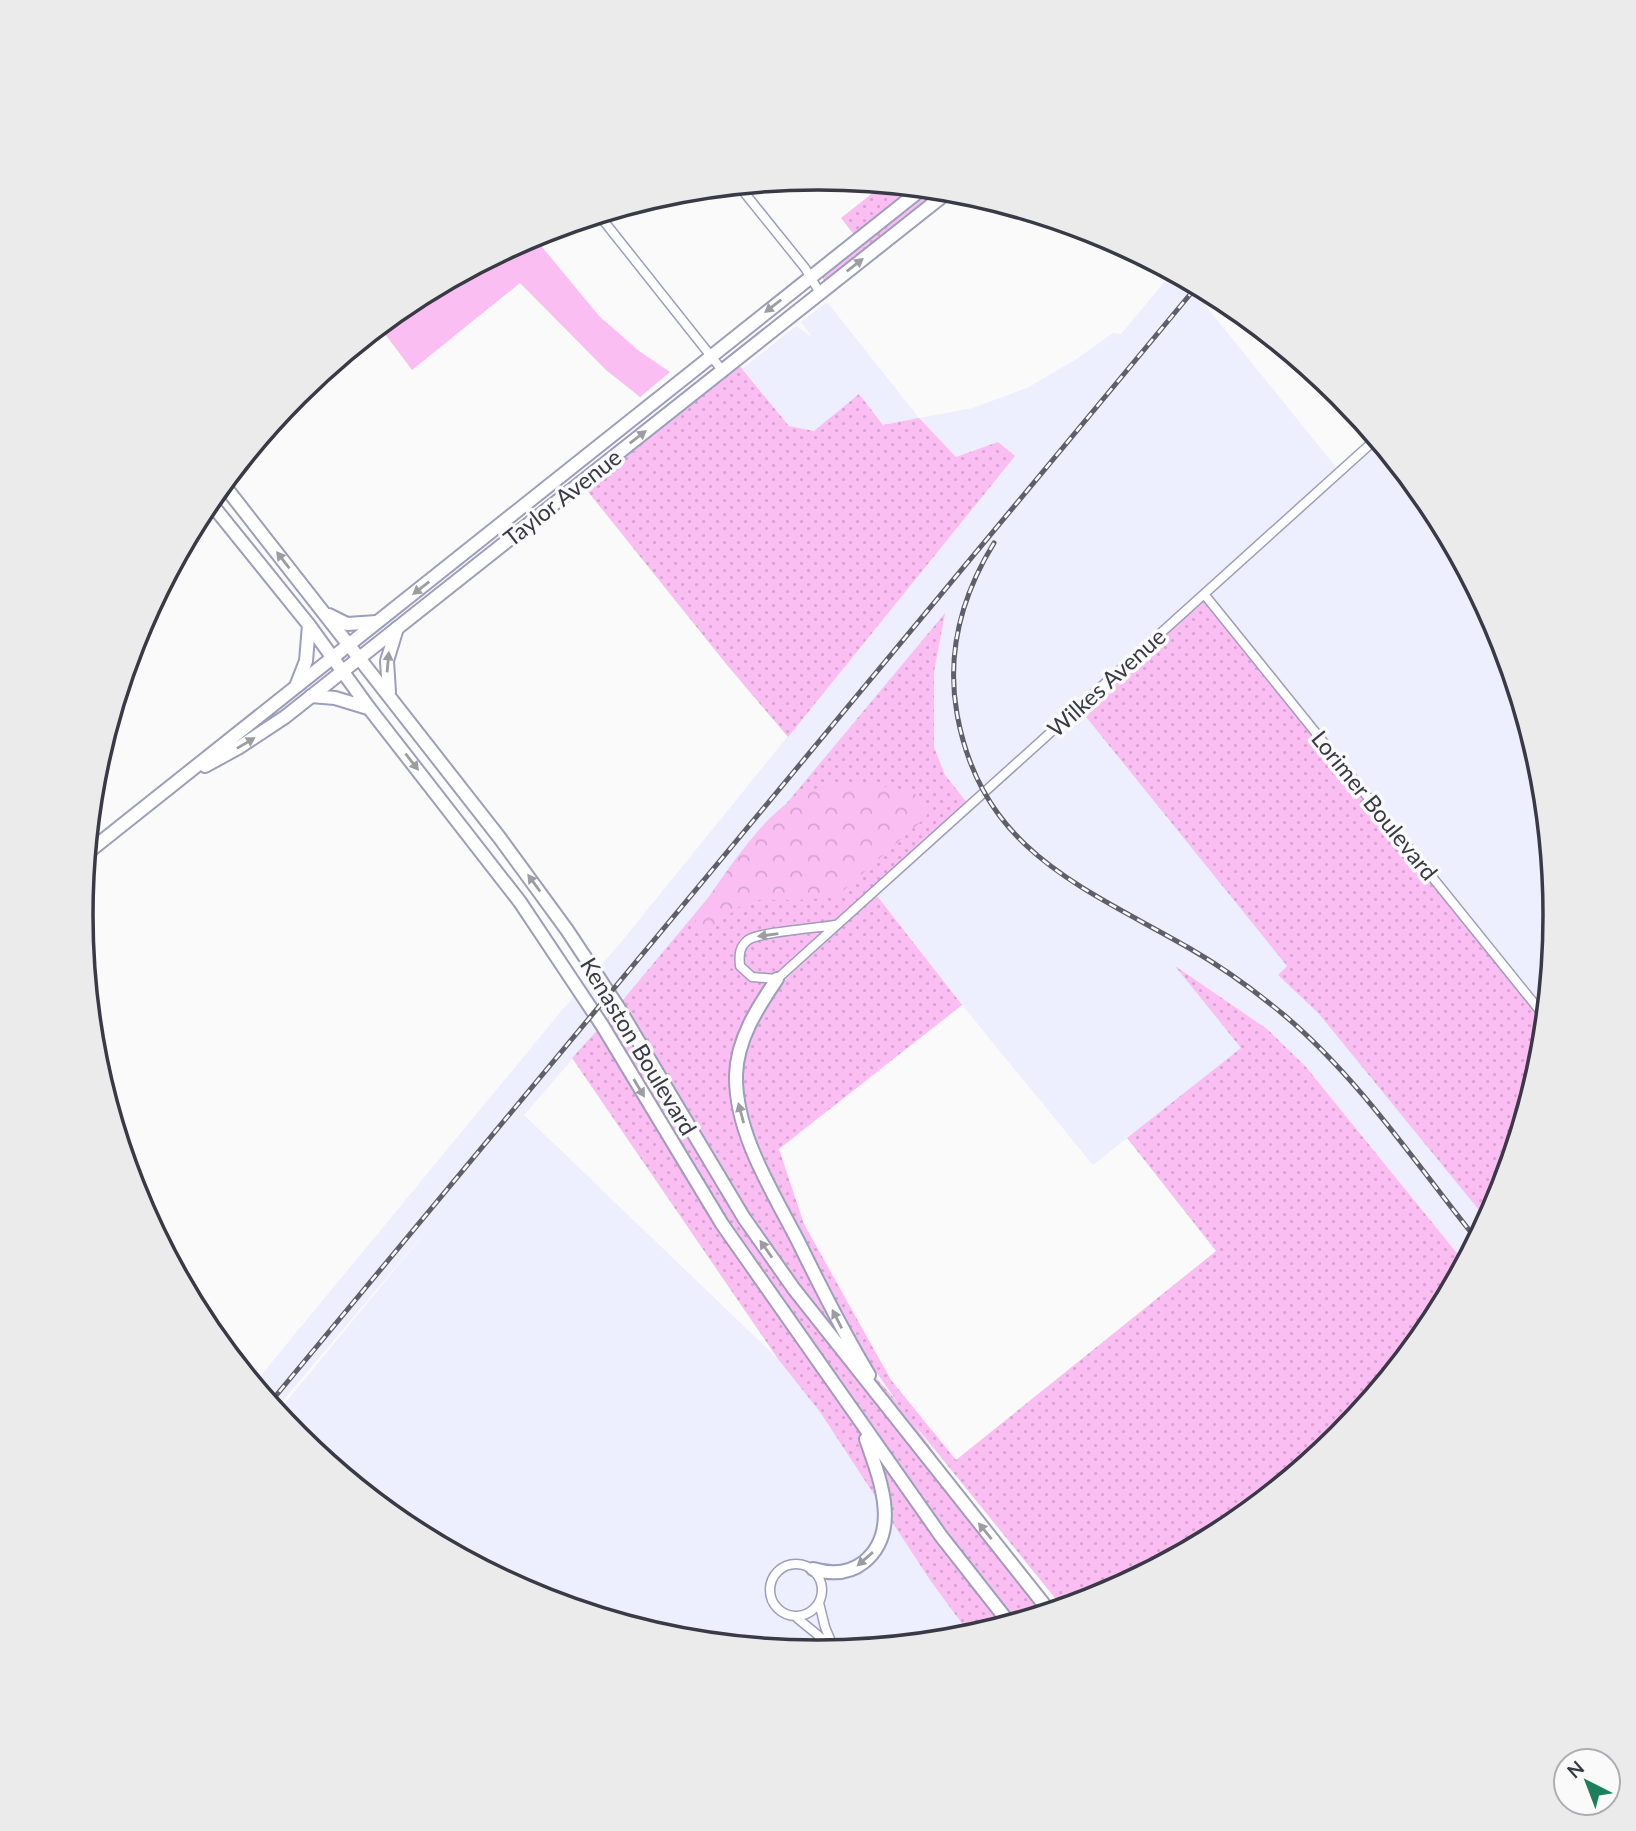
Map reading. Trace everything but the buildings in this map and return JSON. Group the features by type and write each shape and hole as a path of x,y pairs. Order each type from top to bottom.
{"main road":[{"name":"Taylor Avenue","path":"96,845 913,196"},
{"name":"Taylor Avenue","path":"166,789 269,729 937,200"},
{"name":"Kenaston Boulevard","path":"230,492 499,836 567,930 618,1007 744,1218 794,1289 1044,1604"},
{"name":"Kenaston Boulevard","path":"217,511 309,625 369,708 552,947 722,1224 941,1536 1004,1616"},
{"path":"326,613 347,624 377,622"},
{"path":"297,684 306,661 309,625"},
{"path":"390,696 387,661 397,628"},
{"path":"311,696 335,698 369,708"},
{"path":"777,979 755,1012 739,1051 736,1074 738,1100 762,1169 850,1344 896,1420"},
{"path":"813,1569 825,1573 858,1567 872,1555 882,1538 885,1508 862,1426"}],"street":[{"path":"745,194 811,277 820,293"},
{"path":"605,223 722,370"},
{"name":"Wilkes Avenue","path":"777,979 1369,445"},
{"name":"Lorimer Boulevard","path":"1204,594 1537,1007"},
{"path":"777,979 757,978 745,972 740,965 739,953 746,942 762,935 835,926"},
{"path":"797,1618 814,1609 819,1602 822,1586 813,1569 789,1564 774,1574 770,1583 771,1600 782,1613 797,1618 823,1641"},
{"path":"819,1602 830,1640"}],"shaded area":[{"path":"1167,279 1207,303 1205,305 1339,471 1369,445 1421,513 1446,553 1488,638 1505,682 1529,774 1542,868 1542,963 1537,1012 1078,707 1287,966 1279,976 1319,1014 1480,1211 1458,1255 1306,1067 1177,968 1241,1048 1093,1165 962,1005 874,892 969,805 945,775 934,747 934,672 944,614 524,1115 778,1359 820,1412 930,1580 964,1626 913,1635 818,1641 723,1635 630,1616 585,1602 540,1586 455,1544 376,1491 340,1461 283,1405 437,1218 281,1403 259,1377 622,941 1014,457 998,443 956,457 919,419 813,431 789,426 743,368 796,326 812,337 801,322 827,302 919,418 973,408 1029,387 1075,360 1113,333 1121,334"}],"green space":[{"path":"873,193 913,196 858,240 841,218"},
{"path":"920,197 931,199 828,280 823,280 823,273"},
{"path":"540,245 599,316 639,351 670,372 640,397 606,370 520,283 412,370 385,334 455,287"},
{"path":"735,360 789,426 814,431 859,394 883,425 919,418 956,457 998,442 1015,456 788,737 581,483"},
{"path":"1204,594 1537,1007 1519,1103 1505,1149 1480,1211 1319,1014 1278,975 1287,966 1078,707"},
{"path":"945,613 934,672 934,747 945,775 969,805 829,927 874,892 962,1005 779,1149 804,1224 891,1380 956,1460 1216,1251 1127,1138 1241,1048 1175,966 1267,1029 1306,1067 1458,1255 1421,1318 1393,1357 1363,1394 1296,1461 1260,1491 1181,1544 1096,1586 1057,1600 914,1424 1027,1585 1043,1604 964,1626 930,1580 820,1412 778,1359 572,1058","holes":["834,1324 855,1342 898,1403 830,1325"]},
{"path":"864,783 911,791 920,798 927,816 836,897 748,900 708,931 697,927 695,917 718,884 746,845 778,811 810,790"}],"railway":[{"path":"275,1396 1191,293"},
{"path":"994,543 965,604 955,646 954,668 957,714 970,761 989,800 1013,832 1042,859 1111,905 1226,971 1311,1039 1361,1093 1470,1231"}]}
